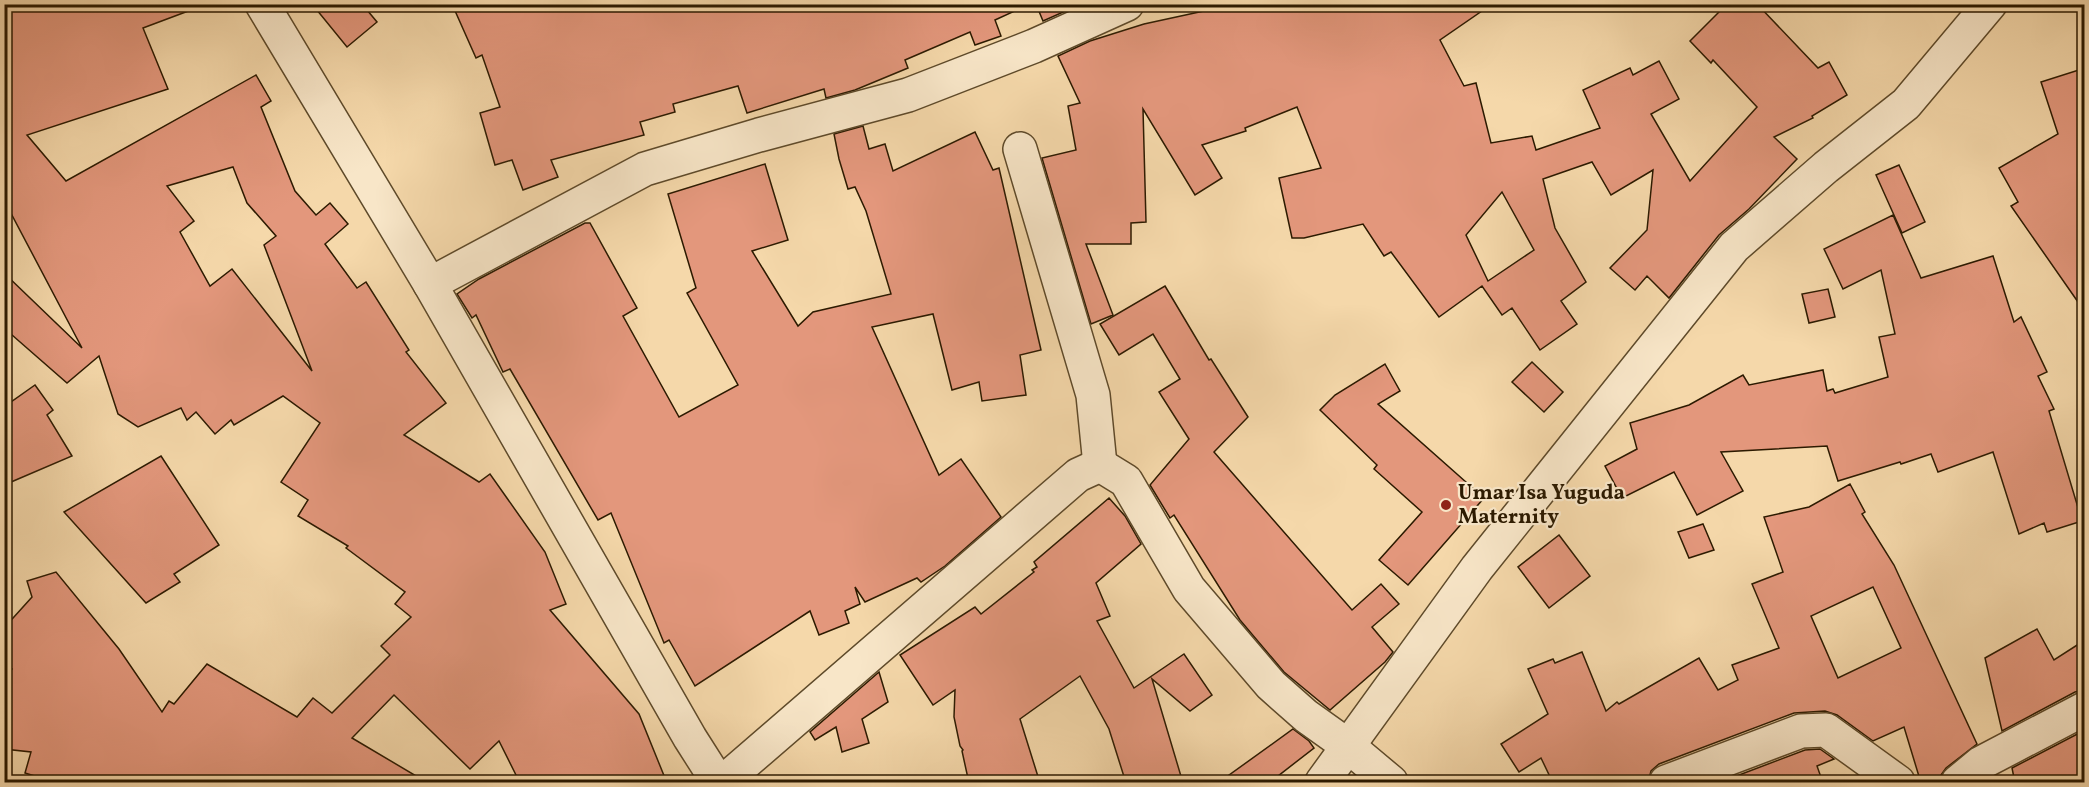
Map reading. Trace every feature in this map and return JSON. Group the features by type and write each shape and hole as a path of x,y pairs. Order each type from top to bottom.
{"street":[{"path":"262,4 430,284 718,783"},
{"path":"430,284 645,169 759,135 908,95 1034,46 1127,4"},
{"path":"1322,783 1477,568 1734,248 1826,167 1906,104 1990,4"},
{"path":"1020,149 1093,395 1100,465"},
{"path":"1100,465 1126,481 1189,589 1271,685 1306,716 1348,746 1391,783"},
{"path":"723,783 1078,475 1100,465"},
{"path":"1958,783 1981,763 2085,709"},
{"path":"1666,783 1802,730 1826,730 1898,783"}],"building":[{"path":"4,4 198,4 199,7 143,28 168,89 27,135 66,181 256,75 271,101 261,107 295,191 316,215 330,203 348,224 325,244 357,288 366,282 409,350 406,352 446,403 404,435 479,482 490,474 545,552 566,604 550,610 639,714 667,783 520,783 499,741 470,769 394,695 352,738 428,783 57,783 25,773 31,752 4,749 4,684 12,669 4,662 4,628 32,597 27,581 56,572 119,649 162,712 169,701 174,704 207,664 297,717 313,698 332,713 390,655 381,646 411,617 395,604 405,592 346,548 348,546 298,516 308,500 281,482 320,423 283,396 234,425 231,420 215,434 196,412 187,420 181,408 138,427 118,414 99,356 67,383 4,328 4,273 82,348 4,200","holes":["233,167 247,203 276,236 264,245 312,371 232,269 210,286 180,232 194,221 167,186"]},
{"path":"312,4 362,4 377,22 347,47"},
{"path":"452,4 1030,4 995,20 1001,36 975,45 970,32 905,60 908,68 855,90 826,98 824,89 747,113 738,86 673,104 675,112 640,122 644,135 551,160 558,177 523,190 512,160 495,165 480,113 500,107 482,55 476,58"},
{"path":"1036,4 1076,4 1077,6 1043,21"},
{"path":"1236,4 1492,4 1440,40 1464,86 1476,83 1491,143 1532,136 1536,150 1600,128 1583,90 1630,68 1633,75 1659,61 1679,99 1651,114 1690,181 1757,107 1713,60 1711,63 1690,41 1727,4 1757,4 1818,68 1829,62 1847,95 1812,116 1813,118 1774,137 1797,159 1749,209 1719,235 1669,298 1647,276 1635,290 1610,268 1647,230 1653,170 1611,195 1592,162 1543,179 1555,228 1586,282 1561,301 1577,324 1540,350 1512,308 1502,315 1482,286 1439,317 1391,252 1384,256 1363,224 1304,238 1292,238 1279,178 1321,168 1297,107 1245,128 1246,131 1202,145 1222,178 1195,195 1143,109 1146,222 1131,223 1131,244 1086,244 1113,315 1091,324 1042,158 1076,150 1068,106 1080,103 1058,56 1090,41 1144,24","holes":["1502,192 1534,250 1488,281 1466,235"]},
{"path":"2085,68 2085,312 2011,206 2018,202 1999,168 2058,134 2041,82"},
{"path":"863,126 869,149 885,144 893,171 975,132 993,170 999,168 1041,350 1020,355 1026,395 982,401 979,382 952,390 933,314 872,327 939,475 961,459 1001,517 945,566 921,582 917,578 865,602 855,587 860,604 845,611 849,623 819,635 810,611 695,686 669,640 664,643 611,513 598,520 510,369 503,372 476,315 472,318 457,294 479,279 585,223 590,223 637,308 623,316 679,417 738,385 687,293 696,288 668,194 765,164 788,240 752,251 798,326 813,312 891,294 866,211 855,187 848,189 834,134"},
{"path":"1899,165 1925,222 1902,233 1876,175"},
{"path":"1893,215 1921,278 1993,256 2014,322 2021,317 2047,372 2038,376 2054,409 2049,411 2082,521 2047,532 2044,523 2019,534 1993,452 1938,472 1931,454 1838,481 1827,446 1721,452 1743,491 1697,515 1674,472 1622,498 1605,466 1637,449 1630,423 1689,405 1743,375 1749,385 1823,370 1827,391 1833,389 1835,393 1888,377 1879,337 1895,334 1881,270 1843,289 1824,249"},
{"path":"1165,286 1209,360 1211,359 1248,417 1214,452 1352,610 1381,584 1399,604 1372,627 1393,652 1385,662 1330,710 1284,672 1240,620 1174,515 1170,518 1150,485 1189,439 1159,392 1180,379 1153,334 1119,355 1100,324"},
{"path":"1828,289 1835,317 1809,323 1802,294"},
{"path":"1532,362 1563,392 1544,412 1512,382"},
{"name":"Umar Isa Yuguda Maternity","path":"1385,364 1400,391 1378,404 1484,498 1408,585 1379,560 1422,512 1374,469 1377,465 1320,410 1335,395"},
{"path":"35,385 53,410 47,415 72,456 4,485 4,407"},
{"path":"161,456 219,545 174,574 180,582 146,603 64,512"},
{"path":"1850,484 1865,512 1862,514 1894,565 1977,744 1946,768 1941,775 1940,783 1921,783 1904,727 1873,741 1837,715 1825,711 1794,713 1659,764 1651,771 1648,783 1553,783 1541,758 1519,772 1501,744 1548,714 1528,669 1553,659 1555,663 1582,652 1606,711 1617,702 1619,704 1699,658 1718,690 1738,680 1732,665 1779,648 1752,584 1783,572 1764,517 1809,507","holes":["1873,587 1901,648 1838,678 1811,616"]},
{"path":"1109,498 1125,516 1141,544 1096,583 1110,616 1097,621 1134,688 1184,654 1212,695 1190,711 1152,679 1183,783 1126,783 1109,729 1080,676 1020,719 1040,783 969,783 954,717 955,690 933,705 900,655 975,607 981,614 1034,572 1032,570 1037,567 1034,562"},
{"path":"1703,524 1714,550 1689,558 1678,532"},
{"path":"1559,535 1590,576 1549,608 1518,567"},
{"path":"2037,629 2054,660 2085,640 2085,690 2075,692 2002,731 1985,658"},
{"path":"879,672 888,702 862,719 869,743 842,752 836,727 815,740 810,732"},
{"path":"1293,729 1309,741 1314,748 1269,783 1218,783"},
{"path":"2085,730 2085,783 2015,783 2012,768"},
{"path":"1820,749 1834,759 1817,766 1823,783 1718,783 1805,750"}],"place":[{"name":"Umar Isa Yuguda Maternity","path":"1446,505"}]}
